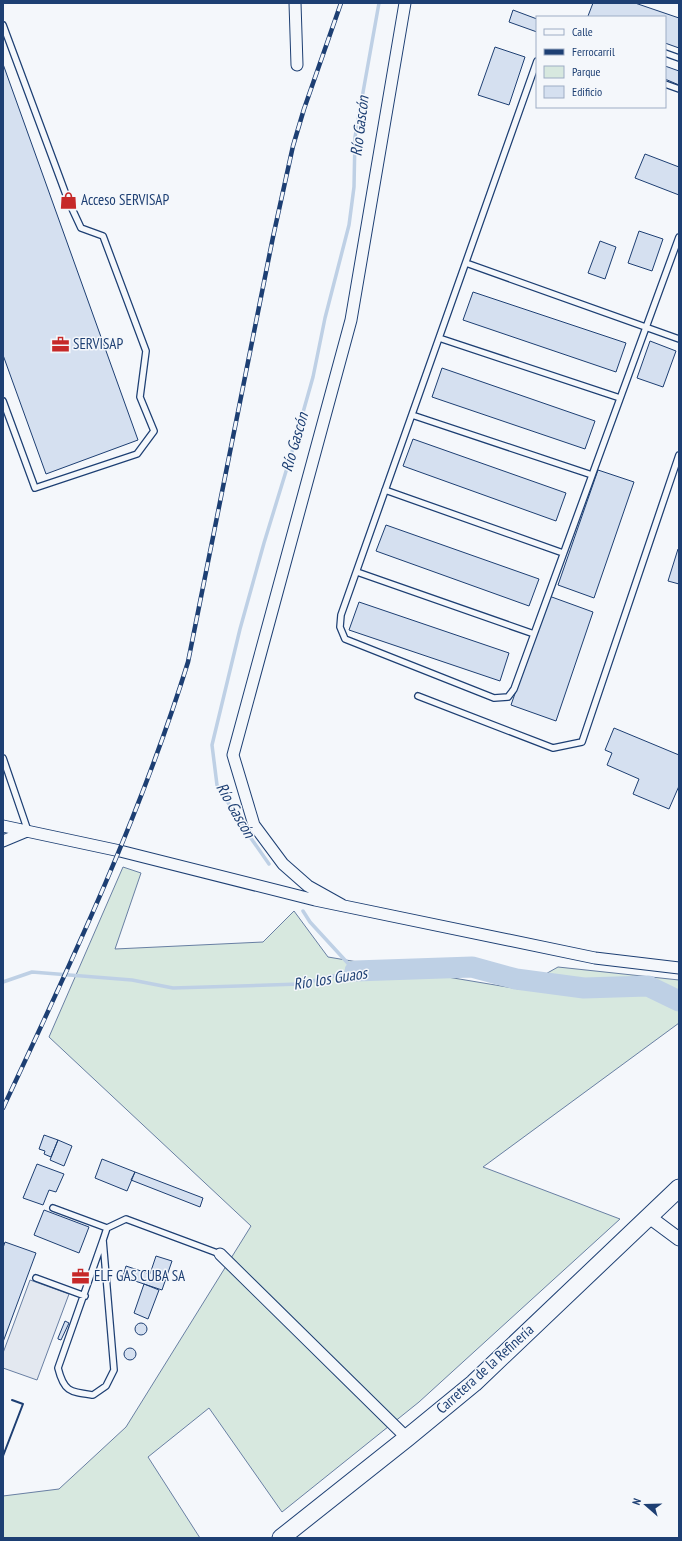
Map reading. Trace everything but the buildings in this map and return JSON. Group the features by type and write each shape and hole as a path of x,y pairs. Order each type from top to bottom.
{"main road":[{"name":"Carretera de la Refinería","path":"281,1538 474,1383 679,1188"}],"street":[{"path":"295,3 296,65"},
{"path":"342,905 308,886 283,864 254,825 233,755 351,320 404,3"},
{"path":"3,826 120,851 315,900 595,958 679,968"},
{"path":"3,841 28,831"},
{"path":"648,1216 679,1239"},
{"path":"220,1254 407,1438"}],"lane":[{"path":"3,25 68,200 81,228 103,236 146,351 140,397 154,431 137,454 35,488 3,401"},
{"path":"666,53 679,58"},
{"path":"536,64 341,615 340,627 345,639 494,698 508,697 514,689 679,237"},
{"path":"666,84 679,89"},
{"path":"466,263 679,339"},
{"path":"439,338 620,398"},
{"path":"412,415 592,475"},
{"path":"418,696 553,748 582,742 679,455"},
{"path":"385,490 564,553"},
{"path":"357,572 534,634"},
{"path":"3,758 28,831"},
{"path":"53,1208 108,1228"},
{"path":"103,1240 114,1370 106,1386 93,1395 73,1392 62,1383 58,1368 103,1240 108,1228 126,1219 220,1254"},
{"path":"36,1278 84,1296"}],"green space":[{"path":"123,867 141,873 115,949 263,942 294,911 328,957 519,989 558,967 679,980 679,1023 483,1167 620,1219 419,1402 282,1512 209,1408 148,1457 200,1538 3,1538 3,1496 59,1489 126,1427 251,1226 49,1037"}],"shaded area":[{"path":"30,1280 69,1294 37,1380 3,1368 3,1353"}],"waterway":[{"name":"Río Gascón","path":"269,864 217,785 212,745 240,629 313,377 325,318 349,225 354,187 355,137 379,3"},
{"name":"Río los Guaos","path":"3,982 32,972 132,980 173,988 300,984 355,971 310,922 303,911"},
{"name":"Río los Guaos","path":"355,971 472,967 516,979 584,988 648,986 679,1001"}],"railway":[{"path":"3,1108 79,943 127,832 149,776 188,662 273,237 293,146 304,109 341,3"}],"wall":[{"path":"3,1456 23,1404 12,1400"}],"place":[{"name":"Acceso SERVISAP","path":"68,200"},
{"name":"SERVISAP","path":"60,344"},
{"name":"ELF GAS CUBA SA","path":"81,1276"}]}
